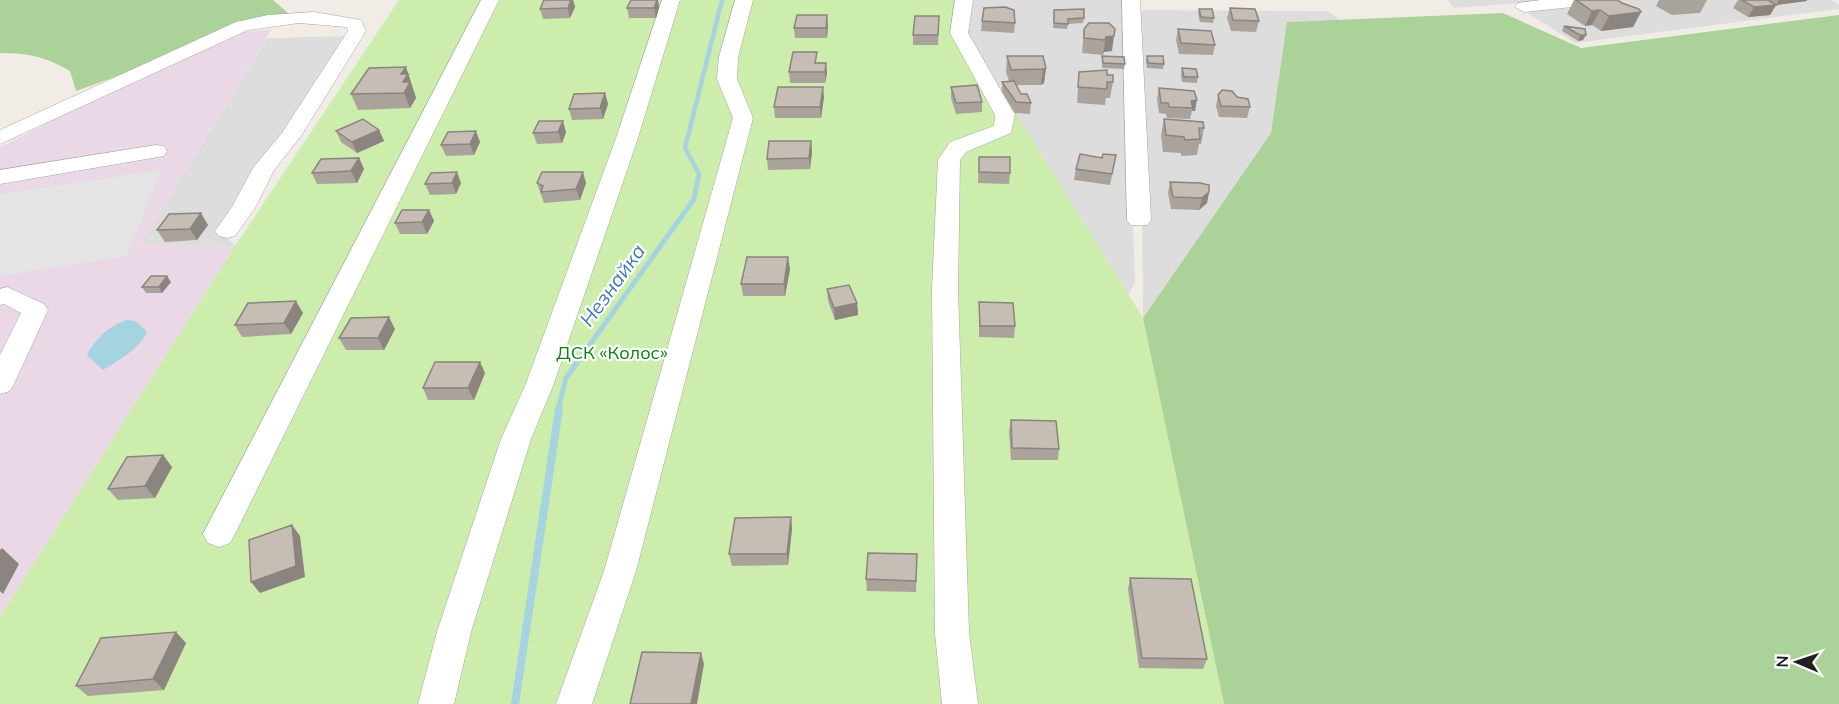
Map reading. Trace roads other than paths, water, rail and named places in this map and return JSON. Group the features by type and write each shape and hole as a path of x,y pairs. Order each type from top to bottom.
{"street":[{"path":"219,534 490,0"},
{"path":"436,704 454,632 516,439 539,386 626,141 671,0"},
{"path":"574,704 620,571 743,118 729,90 726,73 744,0"},
{"path":"960,704 952,633 945,289 949,160 958,147 1004,129 1005,123 1005,115 959,33 964,0"},
{"path":"1131,0 1139,220"},
{"path":"1524,7 1590,0"},
{"path":"0,138 242,26 270,19 326,19 355,24 357,31 290,136 264,168 243,208 227,231"},
{"path":"0,177 156,151"},
{"path":"0,297 7,296 35,310 0,384"}],"water":[{"path":"127,320 136,321 147,332 134,349 103,370 87,355 103,334"}],"waterway":[{"name":"Незнайка","path":"698,180 699,174 685,148 722,0"},
{"name":"Незнайка","path":"558,410 566,378 694,199 698,179"},
{"name":"Незнайка","path":"515,704 559,409"}],"park label":[{"name":"ДСК «Колос»","path":"612,352"}]}
